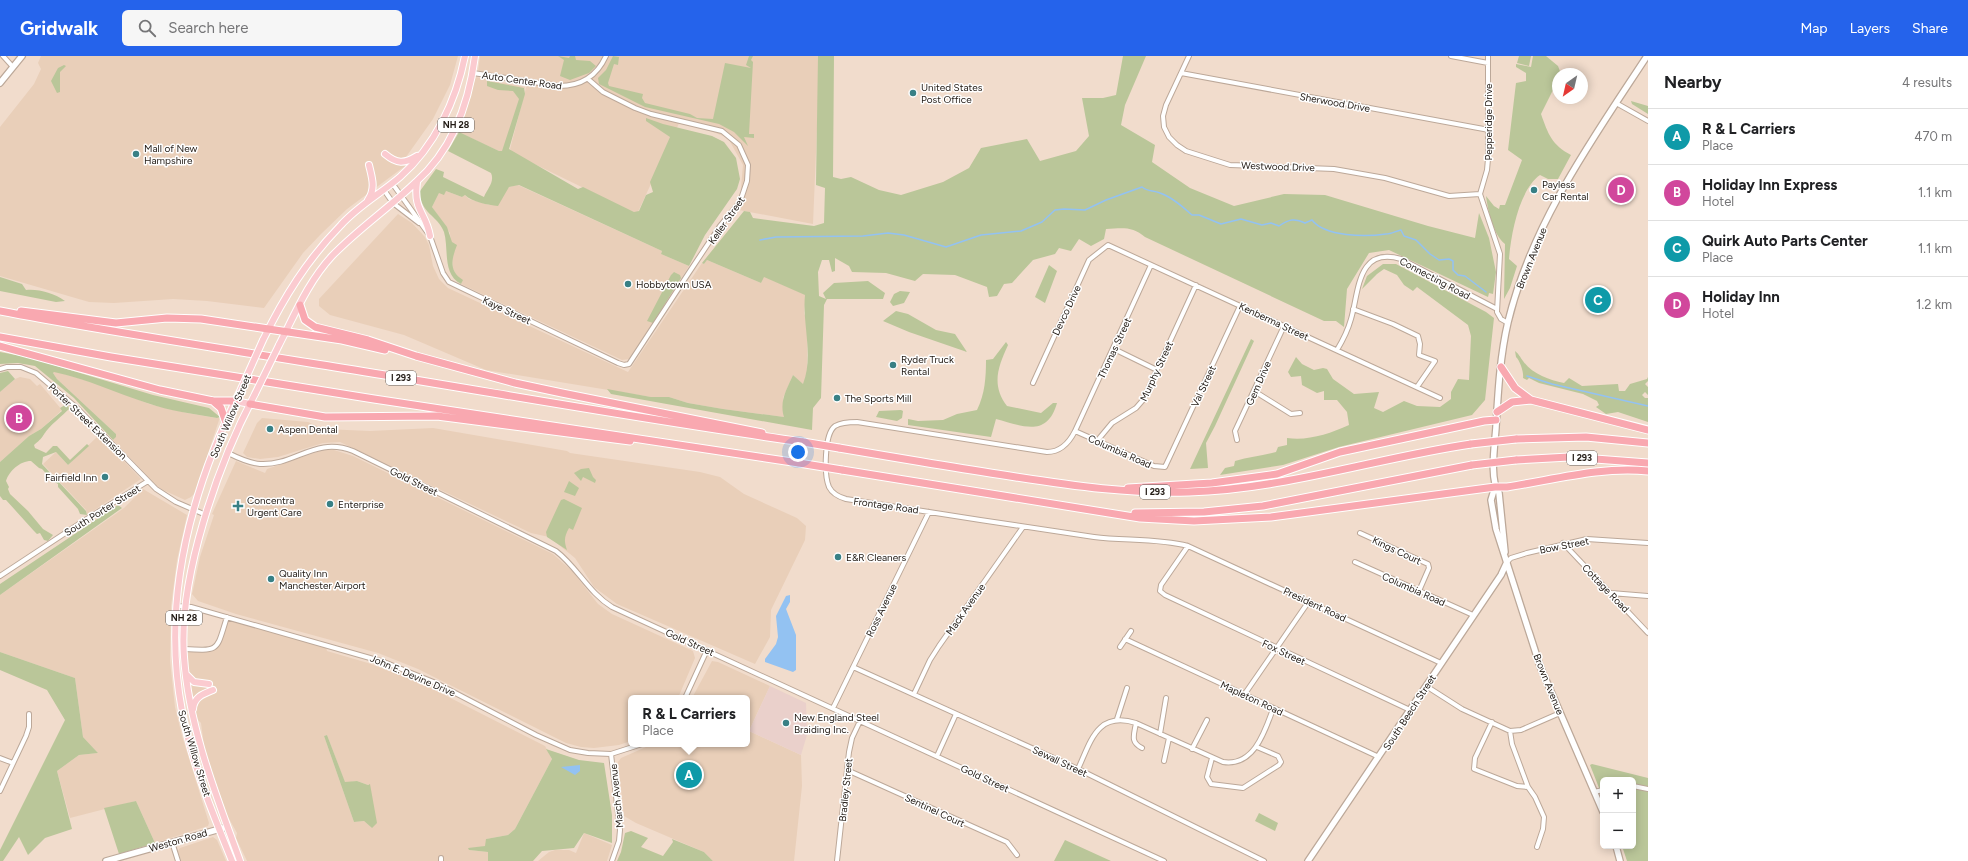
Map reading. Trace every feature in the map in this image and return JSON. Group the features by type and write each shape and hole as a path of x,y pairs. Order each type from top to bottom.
{"highway":[{"path":"300,305 303,316 308,323 315,327 368,340 416,356"},
{"path":"0,310 49,313 100,322 116,323 190,318 342,340 416,356 515,383 657,414 752,431 787,440"},
{"name":"I 293","path":"0,310 101,329 332,366 517,398 803,442 1059,484 1127,492 1172,492 1246,487 1342,470 1435,450 1516,439 1586,438 1648,443"},
{"name":"I 293","path":"0,337 150,363 799,463 1058,505 1113,512 1204,512 1263,506 1472,465 1516,460 1569,457 1648,463"},
{"path":"0,346 160,390 214,401 235,401"},
{"path":"1501,367 1515,388 1531,400"},
{"path":"1497,412 1512,402 1531,400 1648,430"},
{"path":"214,401 221,408 225,420"},
{"path":"250,404 325,417 437,416 620,441 675,444"},
{"path":"1109,489 1212,483 1277,474 1352,449 1484,421 1496,420"},
{"path":"1113,512 1140,518 1194,521 1271,517 1507,487 1605,471 1631,469 1648,471"}],"main road":[{"path":"0,83 22,56"},
{"name":"South Willow Street","path":"232,861 199,774 182,712 175,656 175,606 184,549 194,510 225,420 241,389 268,329 292,285 312,258 342,223 365,203 392,183 422,153 438,130 448,110 459,80 465,56"},
{"name":"South Willow Street","path":"240,861 207,768 193,715 185,672 183,649 185,606 192,568 206,515 228,453 250,404 279,344 311,284 333,256 417,182 437,158 451,136 466,102 473,74 475,56"},
{"name":"Brown Avenue","path":"1600,805 1540,666 1505,552 1496,529 1491,496 1495,488 1496,420 1501,367 1508,323 1521,280 1548,217 1575,166 1647,56"},
{"path":"385,154 394,161 401,163 408,161 422,153"},
{"path":"365,203 373,190 369,165"},
{"path":"417,182 416,199 427,223 430,236"},
{"path":"235,401 250,404"},
{"name":"South Beech Street","path":"1308,861 1501,575 1507,562"},
{"path":"185,672 191,681 209,684"},
{"path":"193,715 196,700 202,694 213,690"},
{"name":"Weston Road","path":"106,861 227,827"},
{"path":"1617,849 1620,861"}],"street":[{"path":"3,56 13,67"},
{"path":"588,79 598,69 606,56"},
{"name":"Westwood Drive","path":"1189,56 1166,105 1163,116 1164,127 1177,145 1197,156 1230,165 1316,167 1356,172 1385,178 1449,196 1480,194"},
{"path":"1451,56 1488,63"},
{"name":"Pepperidge Drive","path":"1480,194 1487,170 1489,130 1488,56"},
{"name":"Sherwood Drive","path":"1181,73 1489,130"},
{"name":"Auto Center Road","path":"473,74 559,86 577,84 588,79"},
{"name":"Keller Street","path":"588,79 603,92 635,108 652,114 722,131 739,145 748,165 747,182 740,202 720,226 632,360 629,364 624,365"},
{"path":"1616,103 1648,121"},
{"name":"Kaye Street","path":"392,183 430,236 442,273 453,285 624,365"},
{"name":"Kaye Street","path":"384,190 393,203 421,224"},
{"path":"1480,194 1500,254 1497,309 1501,319 1508,323"},
{"name":"Kenberma Street","path":"1108,245 1440,398"},
{"name":"Devco Drive","path":"1033,382 1089,260 1108,245"},
{"name":"Connecting Road","path":"1337,350 1347,330 1359,280 1364,270 1375,260 1390,256 1407,262 1497,309"},
{"name":"Thomas Street","path":"1075,431 1114,349 1151,265"},
{"name":"Murphy Street","path":"1097,441 1116,420 1142,403 1196,285"},
{"name":"Val Street","path":"1165,467 1240,306"},
{"path":"1353,309 1418,336 1420,344 1419,355 1435,361 1417,387"},
{"name":"Gem Drive","path":"1237,440 1235,432 1284,326"},
{"path":"1114,349 1157,370"},
{"name":"Porter Street Extension","path":"0,368 7,366 21,367 29,369 44,378 87,417 148,482"},
{"path":"1254,391 1291,414 1300,414"},
{"name":"Frontage Road","path":"1075,431 1063,447 1055,452 1047,452 857,422 842,423 833,429 828,439 826,463 828,485 832,492 846,499 1108,539 1159,542 1188,546"},
{"name":"Columbia Road","path":"1075,431 1154,466 1165,467"},
{"name":"Gold Street","path":"228,453 248,462 265,464 326,446 337,446 352,451 546,545 564,558 591,590 606,603 1164,861"},
{"name":"South Porter Street","path":"0,576 82,522 148,482 162,494 206,515"},
{"name":"Ross Avenue","path":"833,708 929,512"},
{"name":"Mack Avenue","path":"914,694 930,660 939,646 1023,527"},
{"name":"Kings Court","path":"1360,533 1428,564 1430,568 1419,591"},
{"name":"Bow Street","path":"1507,562 1521,555 1563,543 1587,539 1648,543"},
{"name":"Cottage Road","path":"1563,543 1648,633"},
{"name":"Fox Street","path":"1188,546 1164,580 1160,591 1169,598 1410,710"},
{"name":"President Road","path":"1188,546 1441,663"},
{"name":"Columbia Road","path":"1355,562 1473,615"},
{"path":"1611,593 1648,596"},
{"path":"1244,695 1309,601"},
{"name":"John E. Devine Drive","path":"175,606 185,606 227,617 384,662 436,683 562,747 588,754 611,754 633,747"},
{"path":"183,649 205,650 216,647 220,642 227,617"},
{"path":"1120,647 1131,631"},
{"name":"Mapleton Road","path":"1126,639 1379,757"},
{"path":"686,695 707,650"},
{"name":"Sewall Street","path":"853,667 1078,769 1264,861"},
{"path":"1426,686 1462,709 1510,731 1521,730 1560,713"},
{"path":"1117,720 1127,688"},
{"path":"1160,734 1166,698"},
{"path":"1078,769 1099,728 1108,722 1117,720 1125,720 1136,723 1223,762 1234,762 1250,755 1257,746 1273,708"},
{"path":"0,791 29,727 29,714"},
{"path":"937,756 956,714"},
{"path":"1192,749 1208,720"},
{"name":"Bradley Street","path":"837,861 850,745 860,721"},
{"path":"1492,722 1475,758 1474,769 1509,784 1528,787"},
{"path":"1136,723 1133,739 1134,744 1142,748"},
{"path":"1510,731 1512,744 1528,787 1535,797 1544,817 1543,829 1537,847"},
{"path":"1164,761 1169,738"},
{"path":"1212,758 1208,777 1211,784 1239,789 1243,788 1282,762 1278,756 1257,746"},
{"name":"March Avenue","path":"611,754 620,830 619,841 612,861"},
{"path":"0,758 13,763"},
{"name":"Sentinel Court","path":"847,770 1007,842 1017,855"},
{"path":"1636,787 1648,789"},
{"path":"1594,792 1600,791"},
{"path":"172,842 178,861"}],"shaded area":[{"path":"41,56 458,56 450,85 433,119 406,157 405,166 347,209 321,234 303,253 264,308 207,301 173,299 114,303 89,302 0,276 0,127 34,84 41,69 38,63"},
{"path":"480,56 820,56 813,224 739,210 743,165 728,138 681,119 637,214 514,154 510,149 527,84 478,72"},
{"path":"476,77 525,87 508,151 503,153 456,131"},
{"path":"518,185 662,251 661,254 689,266 630,359 622,360 461,284 462,280 457,277 453,269 450,233 432,207 439,193 446,191 462,197 465,195 469,199 489,205 509,187"},
{"path":"398,214 412,223 425,237 429,245 433,266 439,279 448,288 628,372 702,263 704,264 707,260 761,283 763,276 806,295 804,313 807,321 807,375 803,385 793,375 783,398 784,417 723,409 688,403 669,397 651,397 486,370 404,335 330,315 319,306 319,299"},
{"path":"54,371 105,386 149,404 187,413 216,418 220,417 195,493 185,500 163,490 156,485 113,440 116,437 116,434 57,379 53,373"},
{"path":"20,377 30,379 37,386 40,384 62,410 41,429 29,436 0,462 0,392 15,379"},
{"path":"262,418 308,422 324,429 370,431 433,428 567,451 570,453 700,472 720,477 744,494 797,518 806,526 805,540 771,610 770,637 755,664 617,604 594,587 575,558 549,537 531,533 340,442 323,443 278,457 260,459 247,457 243,453 257,423"},
{"path":"99,435 141,479 87,515 86,510 43,464 56,452 68,465"},
{"path":"323,450 334,450 353,456 553,554 573,572 598,604 612,614 693,651 695,658 679,695 628,695 628,742 619,745 594,748 581,747 566,743 418,669 378,653 236,614 198,601 192,594 200,557 214,515 212,514 236,461 265,473 267,469"},
{"path":"143,489 187,515 177,560 171,606 170,661 175,707 182,736 209,823 208,826 155,843 136,801 70,818 57,771 79,755 98,753 83,737 75,678 0,652 0,595 124,508"},
{"path":"227,617 325,644 327,651 368,663 423,684 545,746 552,759 515,829 508,835 486,839 486,846 469,850 488,852 488,861 247,861 236,838 237,833 227,815 212,772 208,773 201,723 193,715 183,649 216,647","holes":["327,735 345,783 357,781 368,785 369,784 372,828 364,821 354,822 324,736"]},
{"path":"712,661 718,662 770,686 750,729 750,695 694,695"},
{"path":"770,686 806,703 807,735 801,755 750,731"},
{"path":"750,731 801,755 802,786 794,861 713,861 704,852 636,823 624,816 618,762 621,758 646,747 750,747"},
{"path":"584,833 612,845 607,861 538,861 549,852 555,850 569,850 576,853"},
{"path":"213,837 217,840 226,861 181,861 178,851 180,848"}],"green space":[{"path":"558,56 569,58 570,56 575,56 576,60 590,61 596,66 589,73 570,80 560,76 564,60"},
{"path":"613,56 619,57 618,65 614,64 608,83 609,86 643,94 642,98 645,103 690,114 697,118 713,119 725,63 751,68 746,65 749,56 753,56 751,60 753,62 749,134 754,134 754,138 744,137 748,146 734,132 719,124 645,107 599,84 598,78 606,70"},
{"path":"818,56 834,56 833,177 841,179 851,177 879,190 901,195 943,182 969,168 981,148 1027,139 1040,161 1076,151 1089,136 1082,98 1103,98 1116,95 1123,56 1146,56 1125,105 1121,125 1155,145 1152,162 1190,188 1234,206 1284,194 1325,195 1428,226 1475,238 1479,213 1489,238 1496,272 1493,294 1489,293 1488,297 1389,250 1369,253 1347,289 1344,327 1336,321 1324,321 1145,237 1141,233 1132,229 1122,228 1106,229 1104,239 1091,246 1079,239 1071,251 1059,248 1055,254 1033,260 1012,283 1004,284 997,296 989,297 987,287 955,275 923,274 915,281 886,273 852,272 849,266 835,258 835,271 832,272 829,260 822,260 818,272 819,296 826,299 823,293 834,283 868,281 885,293 883,299 827,299 824,305 821,398 813,408 812,430 611,394 607,389 651,397 669,397 688,403 784,417 782,406 786,390 793,375 803,384 808,362 805,295 764,277 761,283 707,260 704,264 702,263 744,211 750,212 753,218 814,226 824,223 825,188 816,185"},
{"path":"1519,56 1531,56 1529,66 1517,63"},
{"path":"1533,56 1546,56 1558,66 1559,68 1552,68 1552,92 1541,114 1555,143 1571,155 1558,179 1548,179 1540,175 1533,182 1521,202 1514,225 1509,259 1517,266 1510,288 1504,299 1505,244 1494,228 1486,196 1494,206 1499,209 1500,205 1505,205 1522,160 1508,150 1516,83 1526,81 1526,73 1516,67 1516,64 1531,67"},
{"path":"64,65 66,66 60,72 60,92 57,93 51,81 58,68"},
{"path":"487,81 524,88 525,94 509,149 578,189 583,187 634,212 639,211 646,195 653,192 650,182 670,137 646,121 646,118 663,124 712,136 724,142 736,158 740,179 737,189 705,235 689,266 661,254 662,251 519,185 509,187 498,206 476,201 465,195 462,197 446,191 444,195 439,193 432,207 447,227 452,242 457,245 452,264 455,273 463,280 461,284 455,280 451,274 447,261 444,232 441,226 423,205 420,191 436,169 444,172 443,177 484,197 492,179 491,173 448,151 459,132 499,151 502,151 519,99 513,91 498,90 487,86"},
{"path":"1631,101 1648,106 1648,114 1632,104"},
{"path":"1383,264 1396,264 1486,312 1494,318 1485,400 1472,415 1339,447 1283,465 1220,475 1225,468 1234,466 1235,461 1276,452 1278,447 1287,445 1287,438 1311,438 1349,425 1347,412 1337,400 1324,400 1324,391 1317,393 1302,385 1301,376 1291,377 1288,372 1296,357 1302,364 1314,370 1323,368 1327,369 1333,379 1354,394 1379,392 1374,408 1383,412 1404,401 1417,406 1440,407 1451,399 1451,392 1458,379 1469,380 1471,336 1468,325 1417,287 1413,291 1404,285 1397,275 1384,269 1362,289 1367,276"},
{"path":"1049,265 1057,271 1045,303 1035,297"},
{"path":"674,272 680,275 681,278 653,323 647,321 671,275"},
{"path":"0,277 22,284 26,290 46,292 65,301 56,302 0,291"},
{"path":"900,291 910,292 904,303 893,306 890,302 894,294"},
{"path":"896,311 908,314 936,330 955,334 967,352 909,332 883,321"},
{"path":"1251,339 1254,341 1206,443 1208,468 1190,469"},
{"path":"1006,342 1008,345 1001,361 998,376 999,391 1002,398 1007,406 1041,413 1053,403 1057,403 1053,414 1047,421 1033,427 996,419 991,437 908,425 908,419 918,421 943,420 957,414 977,410 982,398 986,373 986,360 993,359"},
{"path":"1515,351 1531,370 1547,378 1564,383 1569,378 1582,386 1618,384 1619,391 1625,391 1630,384 1647,379 1648,377 1648,381 1645,384 1648,387 1648,395 1645,392 1642,395 1645,398 1648,398 1648,422 1618,412 1606,414 1596,407 1599,405 1597,401 1583,394 1539,383 1529,378 1527,380 1523,378 1522,370"},
{"path":"0,352 27,357 153,395 209,408 220,417 217,418 182,412 156,406 79,378 54,372 53,373 57,379 116,434 116,437 113,440 74,398 35,366 18,363 0,364"},
{"path":"8,371 15,379 0,392 0,373"},
{"path":"68,405 69,409 34,445 35,448 46,453 53,446 57,446 70,460 87,444 89,446 68,465 56,452 43,457 42,464 86,511 87,515 80,514 78,509 58,487 58,484 31,461 27,461 16,467 7,477 6,481 10,494 28,511 43,529 53,535 48,541 44,540 40,533 37,534 6,500 3,500 0,496 0,462 29,436 41,429 62,411 60,408"},
{"path":"879,411 903,411 902,418 897,421 876,417"},
{"path":"589,468 596,480 595,483 583,477 581,481 574,473 581,469"},
{"path":"569,481 579,488 575,496 564,492"},
{"path":"564,499 582,508 573,530 569,528 566,534 565,541 567,550 547,537 546,532 561,500"},
{"path":"118,505 122,508 0,595 0,584"},
{"path":"0,652 75,678 83,737 98,753 79,755 57,771 72,829 45,838 28,855 19,837 3,861 0,861 0,850 65,720 47,690 0,670"},
{"path":"327,735 345,782 357,781 368,785 370,784 377,823 372,828 364,821 354,822 324,736"},
{"path":"546,749 579,760 604,763 612,815 612,843 584,833 574,848 542,851 533,861 488,861 488,852 469,850 468,848 485,846 486,839 508,835 515,829 552,759"},
{"path":"1592,764 1648,778 1648,861 1627,861 1623,849 1636,849 1636,777 1600,777 1600,790 1590,765"},
{"path":"136,801 155,843 119,854 104,808"},
{"path":"1259,813 1278,823 1275,831 1255,821"},
{"path":"631,831 648,838 641,847 663,856 673,842 672,839 704,852 713,861 617,861 621,852 625,833"},
{"path":"1065,840 1111,861 1054,861"}],"water":[{"path":"790,595 790,602 786,609 796,635 796,670 793,672 765,662 765,659 776,644 778,637 776,616 786,596"},
{"path":"580,765 580,771 575,775 561,767"}],"waterway":[{"path":"760,240 776,237 863,236 888,233 904,235 946,247 981,235 1021,231 1042,222 1055,210 1085,210 1106,200 1142,187 1146,190 1157,192 1169,197 1192,215 1199,215 1221,224 1241,219 1262,225 1271,223 1279,226 1292,220 1298,220 1305,223 1312,220 1318,226 1336,233 1378,235 1390,234 1401,230 1404,236 1416,240 1430,254 1439,260 1449,259 1453,261 1453,270 1458,275 1465,276 1486,292"},
{"path":"1527,376 1552,384 1648,406"}],"place":[{"name":"United States Post Office","path":"913,93"},
{"name":"Mall of New Hampshire","path":"136,154"},
{"name":"Payless Car Rental","path":"1534,190"},
{"name":"Holiday Inn","path":"1621,190"},
{"name":"Hobbytown USA","path":"628,284"},
{"name":"Quirk Auto Parts Center","path":"1598,300"},
{"name":"Ryder Truck Rental","path":"893,365"},
{"name":"The Sports Mill","path":"837,398"},
{"name":"Holiday Inn Express","path":"19,418"},
{"name":"Aspen Dental","path":"270,429"},
{"name":"Fairfield Inn","path":"105,477"},
{"name":"Enterprise","path":"330,504"},
{"name":"Concentra Urgent Care","path":"238,506"},
{"name":"E&R Cleaners","path":"838,557"},
{"name":"Quality Inn Manchester Airport","path":"271,579"},
{"name":"New England Steel Braiding Inc.","path":"786,723"},
{"name":"R & L Carriers","path":"689,775"}]}
